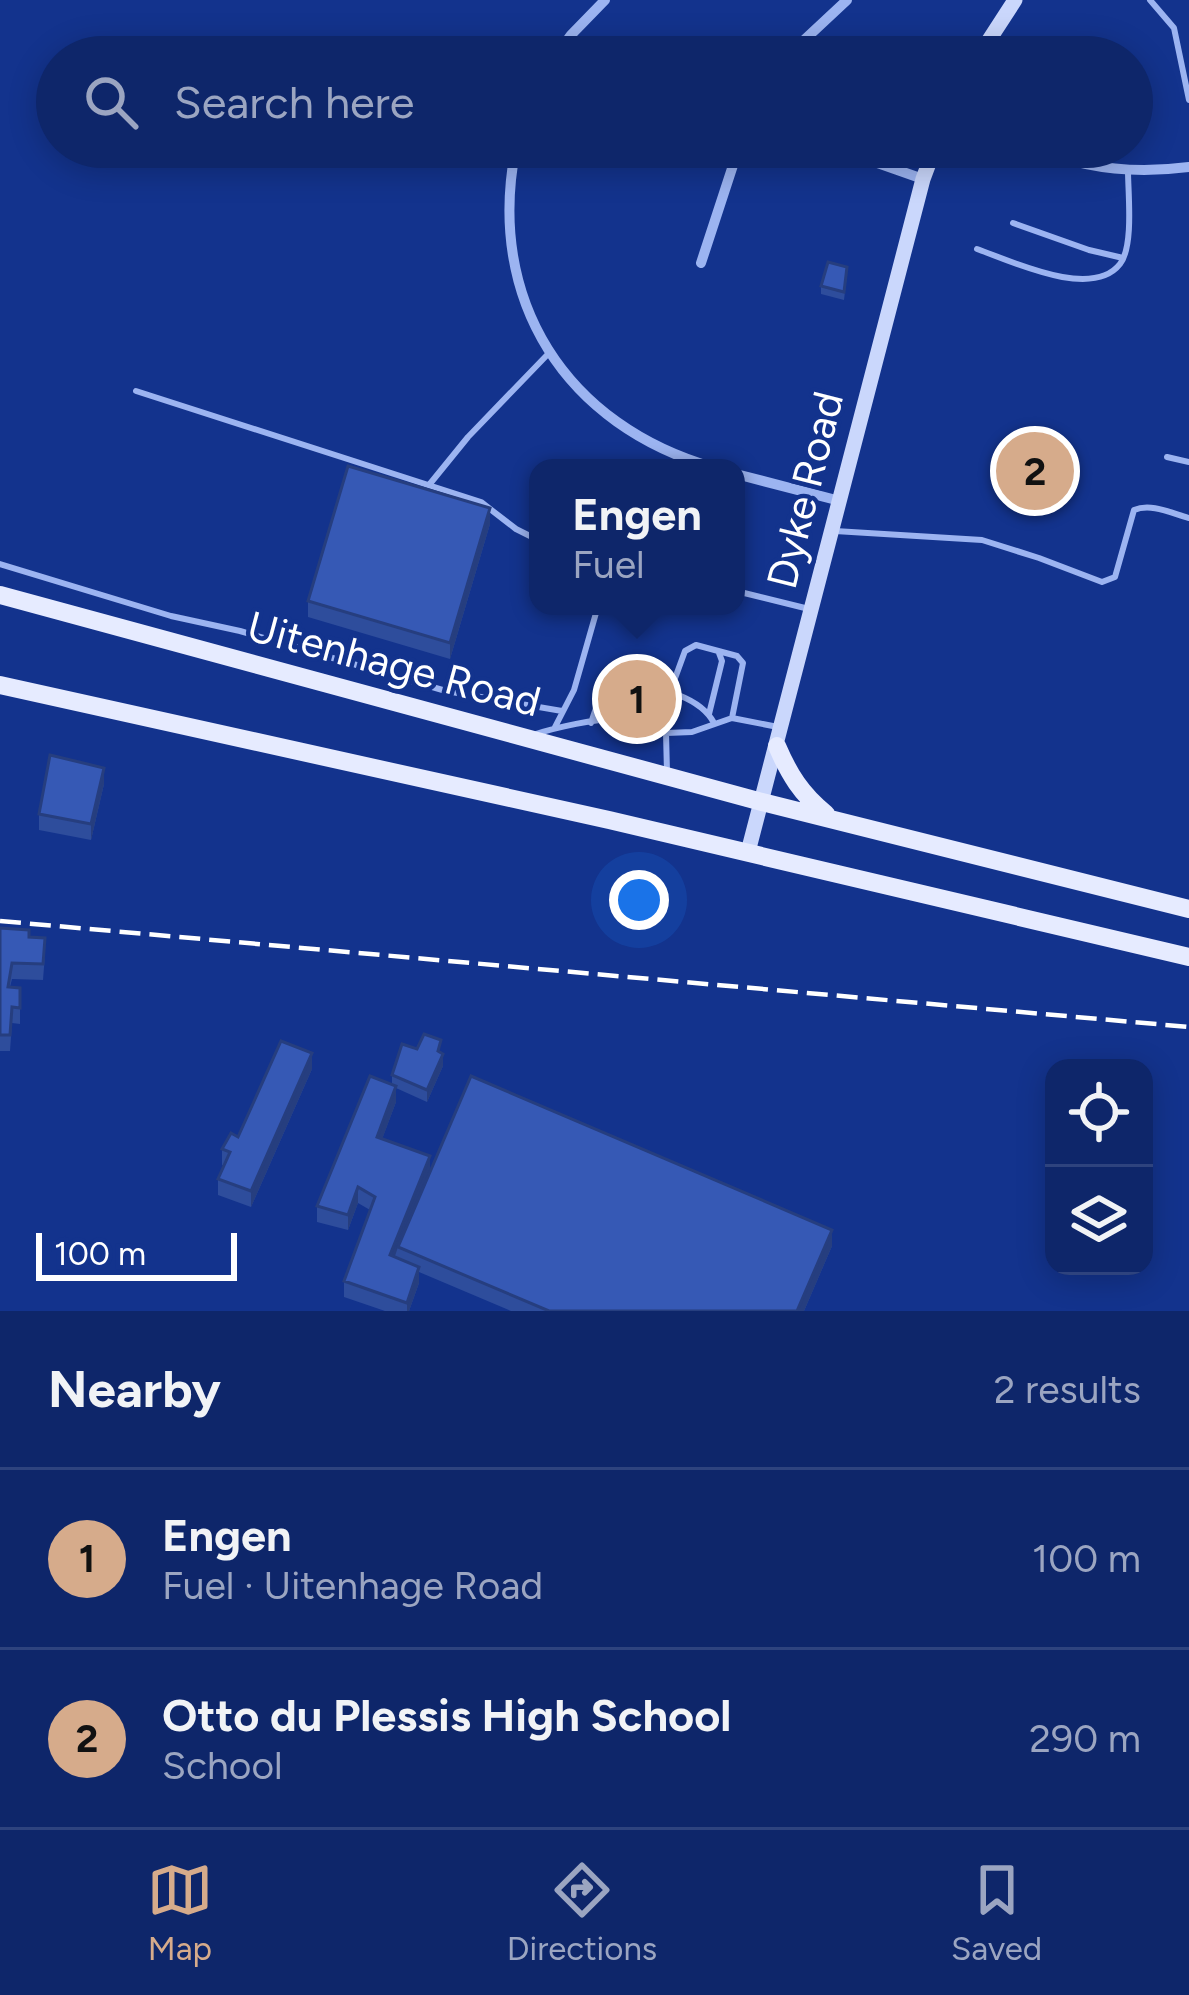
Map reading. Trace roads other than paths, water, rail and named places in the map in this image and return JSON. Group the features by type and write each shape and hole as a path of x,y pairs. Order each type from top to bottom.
{"main road":[{"name":"Uitenhage Road","path":"0,595 762,802 1189,909"},
{"path":"0,685 748,852 1189,957"},
{"path":"779,737 794,782 833,819"}],"street":[{"path":"570,36 605,0"},
{"path":"808,36 847,0"},
{"path":"992,36 1015,0"},
{"path":"1107,168 1189,167"},
{"path":"513,168 509,200 512,251 529,313 548,353 587,398 617,423 685,459"},
{"path":"701,263 732,168"},
{"path":"892,168 923,179"},
{"name":"Dyke Road","path":"748,852 927,168"},
{"path":"745,475 840,500"}],"lane":[{"path":"1150,0 1174,28 1189,100"},
{"path":"977,250 1069,280 1092,279 1117,267 1128,234 1128,171"},
{"path":"1013,223 1123,258"},
{"path":"429,485 548,353"},
{"path":"136,391 481,502 529,536"},
{"path":"1167,457 1189,462"},
{"path":"832,531 982,540 1102,582 1115,577 1133,510 1143,506 1189,518"},
{"path":"0,564 446,691 562,710"},
{"path":"745,593 812,610"},
{"path":"555,728 574,690 595,615"},
{"path":"668,775 666,733 685,651 696,645 737,656 743,662 732,718"},
{"path":"709,714 722,661 716,650"},
{"path":"591,723 598,699 613,679 694,702 714,723"},
{"path":"527,737 615,719 666,733 692,732 732,718 779,737"}],"railway":[{"path":"0,921 1189,1027"}],"place":[{"name":"Otto du Plessis High School","path":"1035,471"},
{"name":"Engen","path":"637,699"}]}
